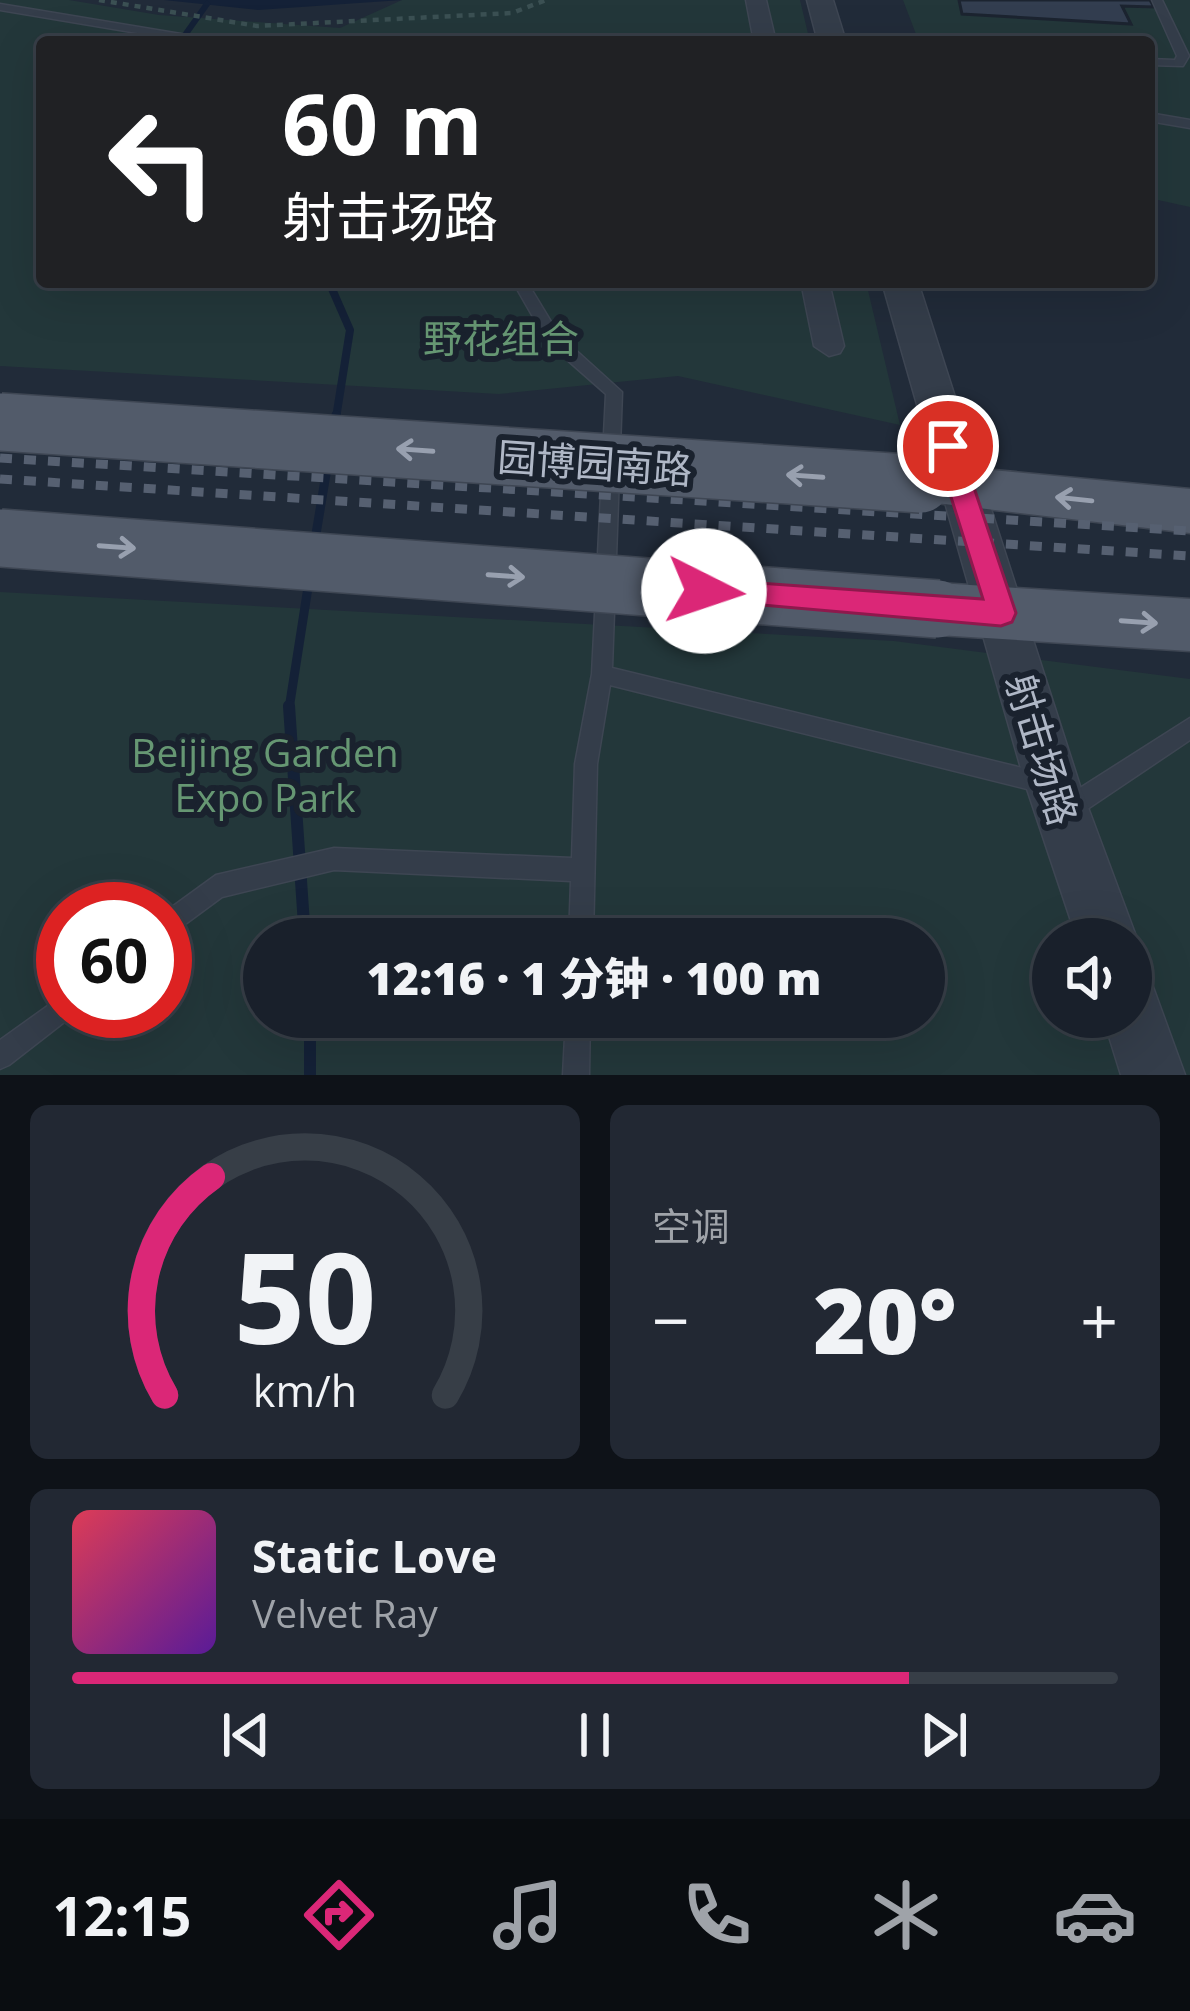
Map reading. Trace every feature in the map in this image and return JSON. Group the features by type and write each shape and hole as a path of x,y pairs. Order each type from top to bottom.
{"main road":[{"name":"园博园南路","path":"0,422 941,486 1190,511"},
{"path":"0,538 1190,626"}],"street":[{"path":"756,0 764,36"},
{"path":"820,0 830,36"},
{"path":"816,288 829,346"},
{"name":"射击场路","path":"901,288 941,486 1001,613 1100,918"},
{"path":"1141,1038 1153,1075"}],"lane":[{"path":"1155,62 1179,64 1183,56 1157,0"},
{"path":"0,7 175,36"},
{"path":"1155,118 1190,124"},
{"path":"523,288 553,339 614,392 602,674 586,764 582,918"},
{"path":"602,674 1058,799 1190,728"},
{"path":"192,906 216,887 334,860 583,870"},
{"path":"0,1056 36,1028"},
{"path":"577,1075 578,1038"}],"path":[{"path":"99,0 257,26 512,14 546,0"}],"green space":[{"name":"野花组合","path":"0,0 69,0 159,15 340,28 402,0 800,0 809,36 36,36 36,288 867,288 900,425 678,376 499,394 0,366"},
{"path":"903,0 1190,0 1190,207 1155,199 1155,36 917,36"},
{"name":"Beijing Garden Expo Park","path":"0,592 894,641 1190,679 1190,1075 0,1075"}],"water":[{"path":"164,0 402,0 258,10"}],"building":[{"path":"959,0 1150,0 1154,7 1122,6 1131,24 962,14"}],"waterway":[{"path":"184,36 207,4"},
{"path":"332,288 350,330 336,418"},
{"path":"334,428 336,415"},
{"path":"315,540 328,462"},
{"path":"289,708 309,581"},
{"path":"289,708 304,918"},
{"path":"310,1038 310,1075"}],"railway":[{"path":"0,458 1190,531"},
{"path":"0,479 1190,556"}],"route":[{"path":"704,591 1001,613 948,446"}]}
